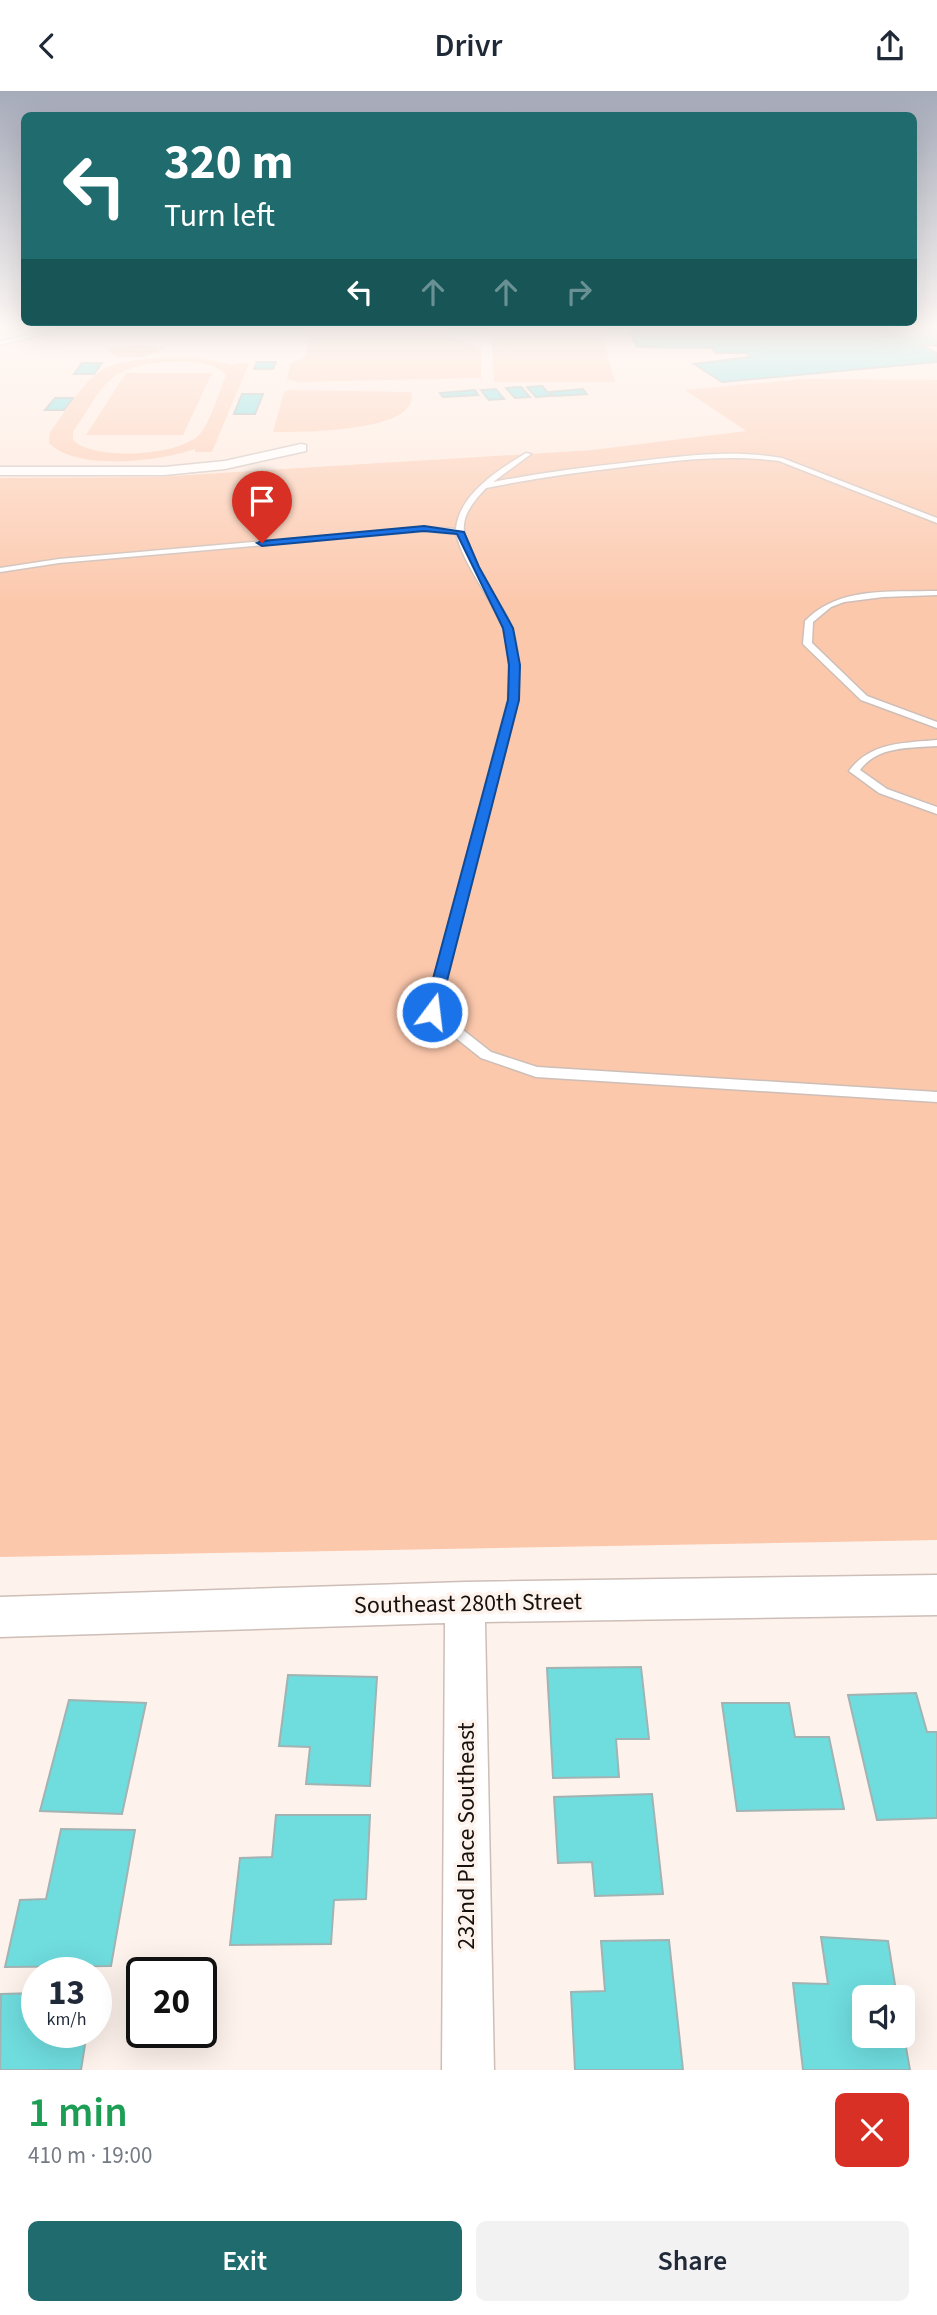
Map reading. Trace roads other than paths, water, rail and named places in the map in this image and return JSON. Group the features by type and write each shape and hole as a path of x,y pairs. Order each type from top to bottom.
{"street":[{"path":"0,471 164,471 225,465 302,448"},
{"name":"Southeast 280th Street","path":"0,1617 465,1602 937,1595"},
{"name":"232nd Place Southeast","path":"465,1602 468,2070"}],"lane":[{"path":"528,454 505,468 484,486 464,513 460,532 475,567 508,628 514,665 513,700 432,1012 486,1055 536,1072 937,1097"},
{"path":"484,486 533,477 677,459 759,456 780,459 937,521"},
{"path":"0,571 59,561 424,529 460,532"},
{"path":"937,593 842,600 829,605 809,621 807,644 864,698 937,725"},
{"path":"937,743 889,747 860,760 854,771 883,791 937,811"}]}
